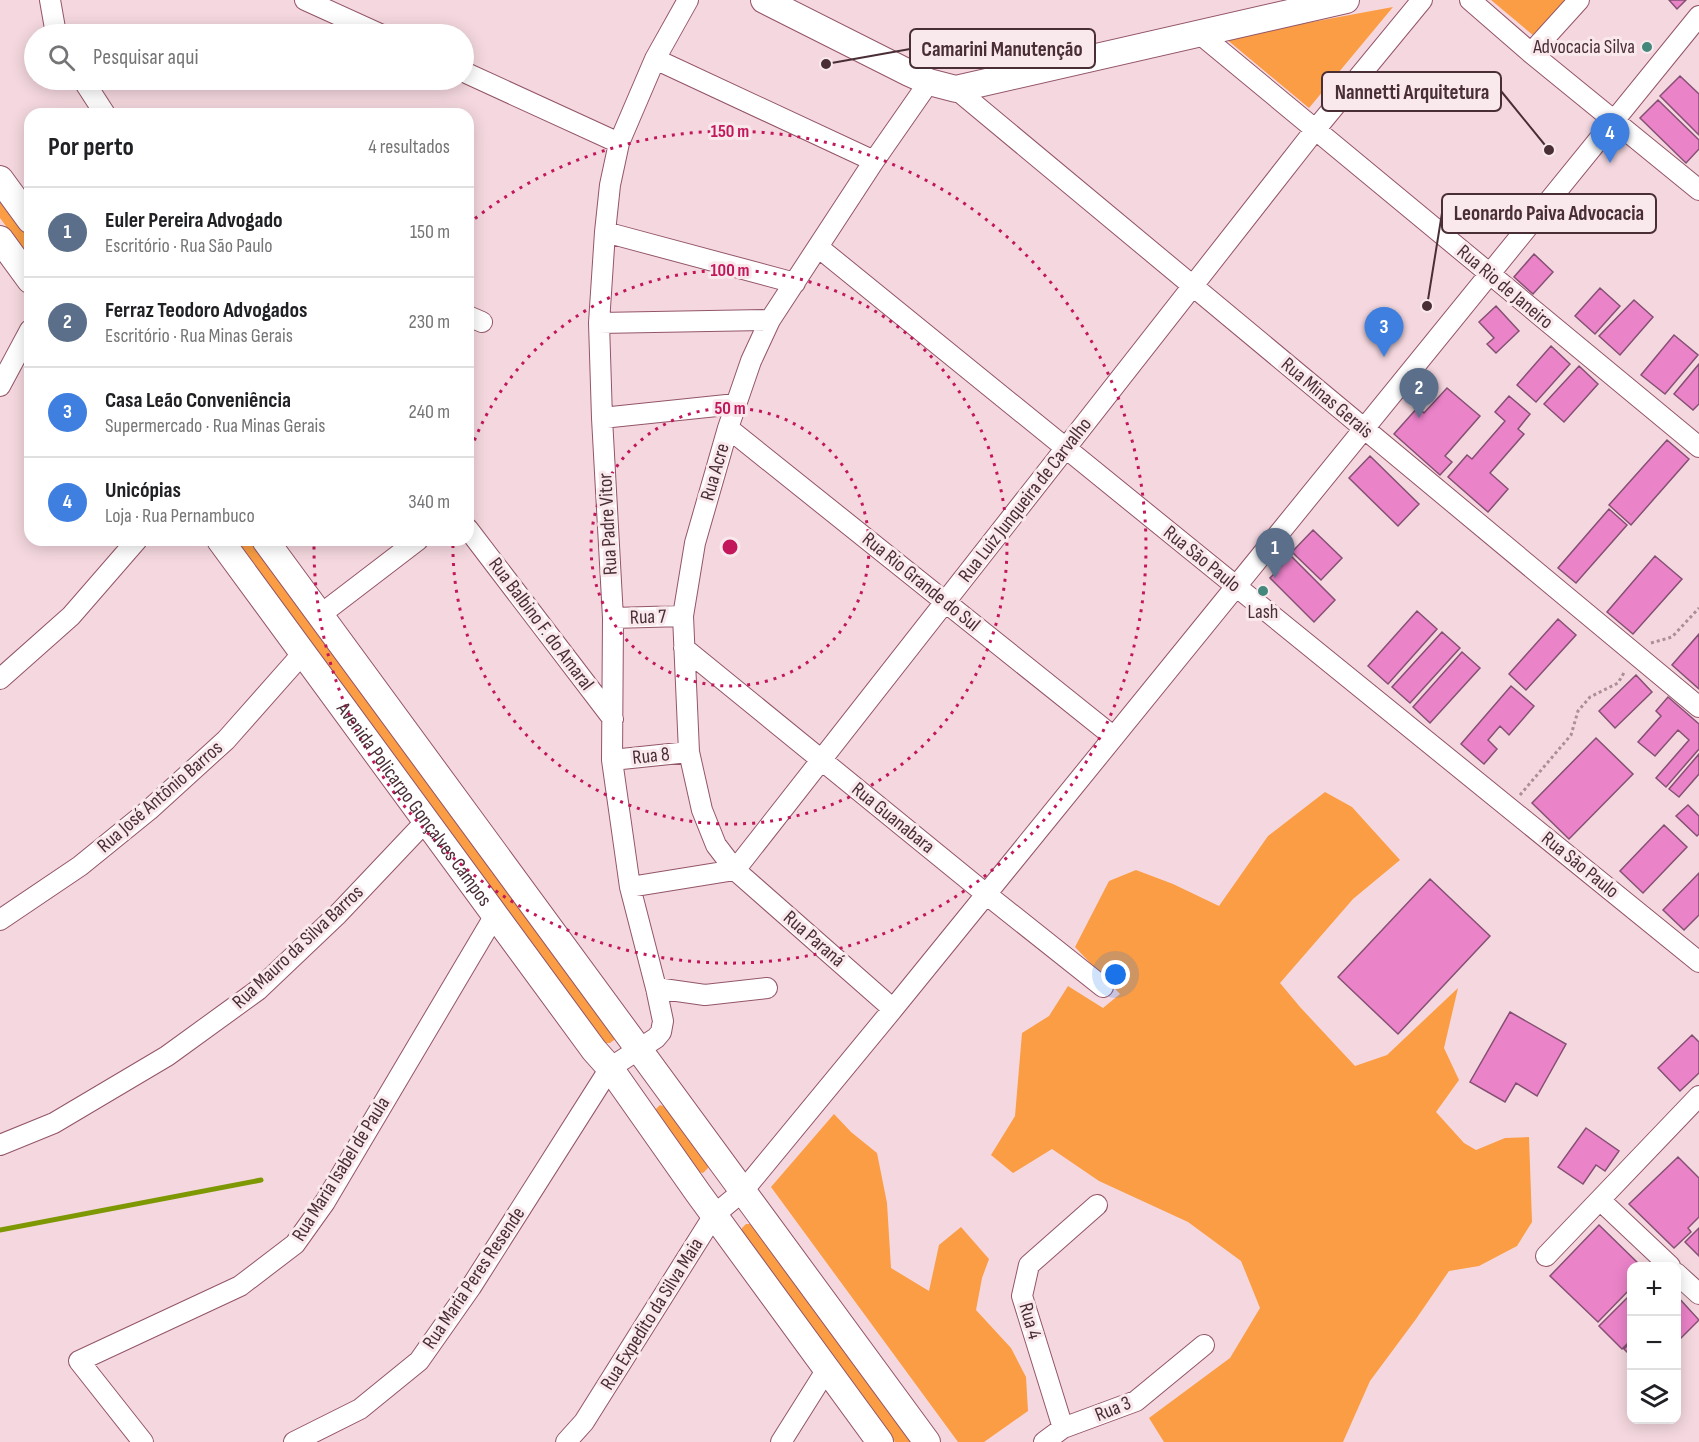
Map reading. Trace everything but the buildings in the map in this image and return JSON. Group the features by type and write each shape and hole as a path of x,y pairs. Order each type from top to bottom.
{"street":[{"path":"50,0 54,24"},
{"path":"305,0 358,24"},
{"name":"Rua Padre Vitor","path":"639,1048 656,1038 661,1032 663,1021 630,887 612,760 613,618 599,323 610,185 619,143 655,59 688,0"},
{"path":"764,0 929,82 956,89 1346,0"},
{"name":"Rua Luiz Junqueira de Carvalho","path":"735,870 1315,130 1422,0"},
{"path":"1470,0 1531,53 1699,190"},
{"path":"1531,53 1578,0"},
{"name":"Rua Expedito da Silva Maia","path":"566,1442 584,1422 714,1215 743,1191 893,1009 1699,16"},
{"name":"Rua Rio de Janeiro","path":"1200,34 1699,447"},
{"path":"655,59 874,161"},
{"path":"474,77 619,143"},
{"name":"Rua Acre","path":"735,870 716,845 702,810 689,752 683,616 695,543 736,404 751,361 770,320 874,161 929,82"},
{"name":"Rua Minas Gerais","path":"956,89 1699,707"},
{"path":"89,90 101,108"},
{"path":"0,179 24,212"},
{"path":"605,232 795,283"},
{"path":"0,239 24,272"},
{"name":"Rua São Paulo","path":"818,247 1699,962"},
{"path":"599,323 770,320"},
{"path":"0,386 24,341"},
{"path":"602,418 736,404"},
{"name":"Rua Rio Grande do Sul","path":"728,428 1114,737"},
{"name":"Rua Balbino F. do Amaral","path":"474,537 613,719"},
{"path":"0,679 71,616 133,546"},
{"name":"Avenida Policarpo Gonçalves Campos","path":"224,546 594,1050 610,1068 880,1442"},
{"name":"Avenida Policarpo Gonçalves Campos","path":"269,546 927,1442"},
{"path":"320,615 410,546"},
{"name":"Rua 7","path":"613,618 683,616"},
{"name":"Rua Guanabara","path":"684,648 1103,987"},
{"name":"Rua José Antônio Barros","path":"0,920 80,866 149,810 226,740 303,654"},
{"name":"Rua 8","path":"612,760 689,752"},
{"name":"Rua Mauro da Silva Barros","path":"0,1145 54,1123 156,1062 258,990 338,914 426,821"},
{"path":"630,887 735,870"},
{"name":"Rua Paraná","path":"735,870 893,1009"},
{"name":"Rua Maria Isabel de Paula","path":"143,1442 80,1361 240,1286 295,1244 325,1202 495,915"},
{"path":"656,988 705,995 767,988"},
{"path":"610,1068 639,1048"},
{"name":"Rua Maria Peres Resende","path":"294,1442 360,1409 419,1361 471,1287 610,1068"},
{"path":"1546,1256 1699,1096"},
{"path":"1600,1200 1666,1262"},
{"name":"Rua 4","path":"1063,1428 1022,1296 1029,1265 1097,1205"},
{"path":"1681,1277 1699,1294"},
{"name":"Rua 3","path":"1044,1442 1063,1428 1136,1401 1204,1345"},
{"path":"781,1442 827,1369"}],"path":[{"path":"1509,808 1571,735 1578,711 1590,697 1618,682 1644,645 1672,637 1699,608"}],"shaded area":[{"path":"1491,0 1566,0 1534,36"},
{"path":"1393,7 1309,108 1225,38"},
{"path":"0,196 24,229 24,251 0,218"},
{"path":"238,546 253,546 615,1035 614,1040 610,1043 604,1043"},
{"path":"1325,792 1352,807 1400,860 1353,899 1280,983 1355,1066 1387,1055 1458,988 1444,1048 1459,1080 1436,1112 1464,1143 1476,1150 1505,1138 1529,1137 1532,1222 1517,1246 1479,1266 1449,1271 1370,1381 1343,1442 1164,1442 1149,1418 1230,1358 1260,1308 1241,1261 1188,1222 1099,1181 1052,1149 1013,1173 991,1155 1015,1116 1022,1033 1049,1016 1068,986 1103,1008 1120,994 1075,947 1109,881 1136,870 1173,884 1219,906 1268,836"},
{"path":"660,1105 668,1108 707,1160 708,1168 703,1173 696,1171 658,1119 656,1109"},
{"path":"834,1114 851,1132 877,1153 887,1203 891,1268 929,1291 939,1245 961,1227 989,1259 982,1278 976,1310 1011,1348 1026,1377 1028,1411 984,1442 958,1442 771,1187"},
{"path":"746,1224 752,1224 912,1442 895,1442 742,1235 742,1228"}],"waterway":[{"path":"0,1230 261,1180"}],"place":[{"name":"Advocacia Silva","path":"1647,47"},
{"name":"Camarini Manutenção","path":"826,64"},
{"name":"Nannetti Arquitetura","path":"1549,150"},
{"name":"Unicópias","path":"1610,163"},
{"name":"Leonardo Paiva Advocacia","path":"1427,306"},
{"name":"Casa Leão Conveniência","path":"1384,357"},
{"name":"Ferraz Teodoro Advogados","path":"1419,418"},
{"name":"Euler Pereira Advogado","path":"1275,578"},
{"name":"Lash","path":"1263,591"}]}
